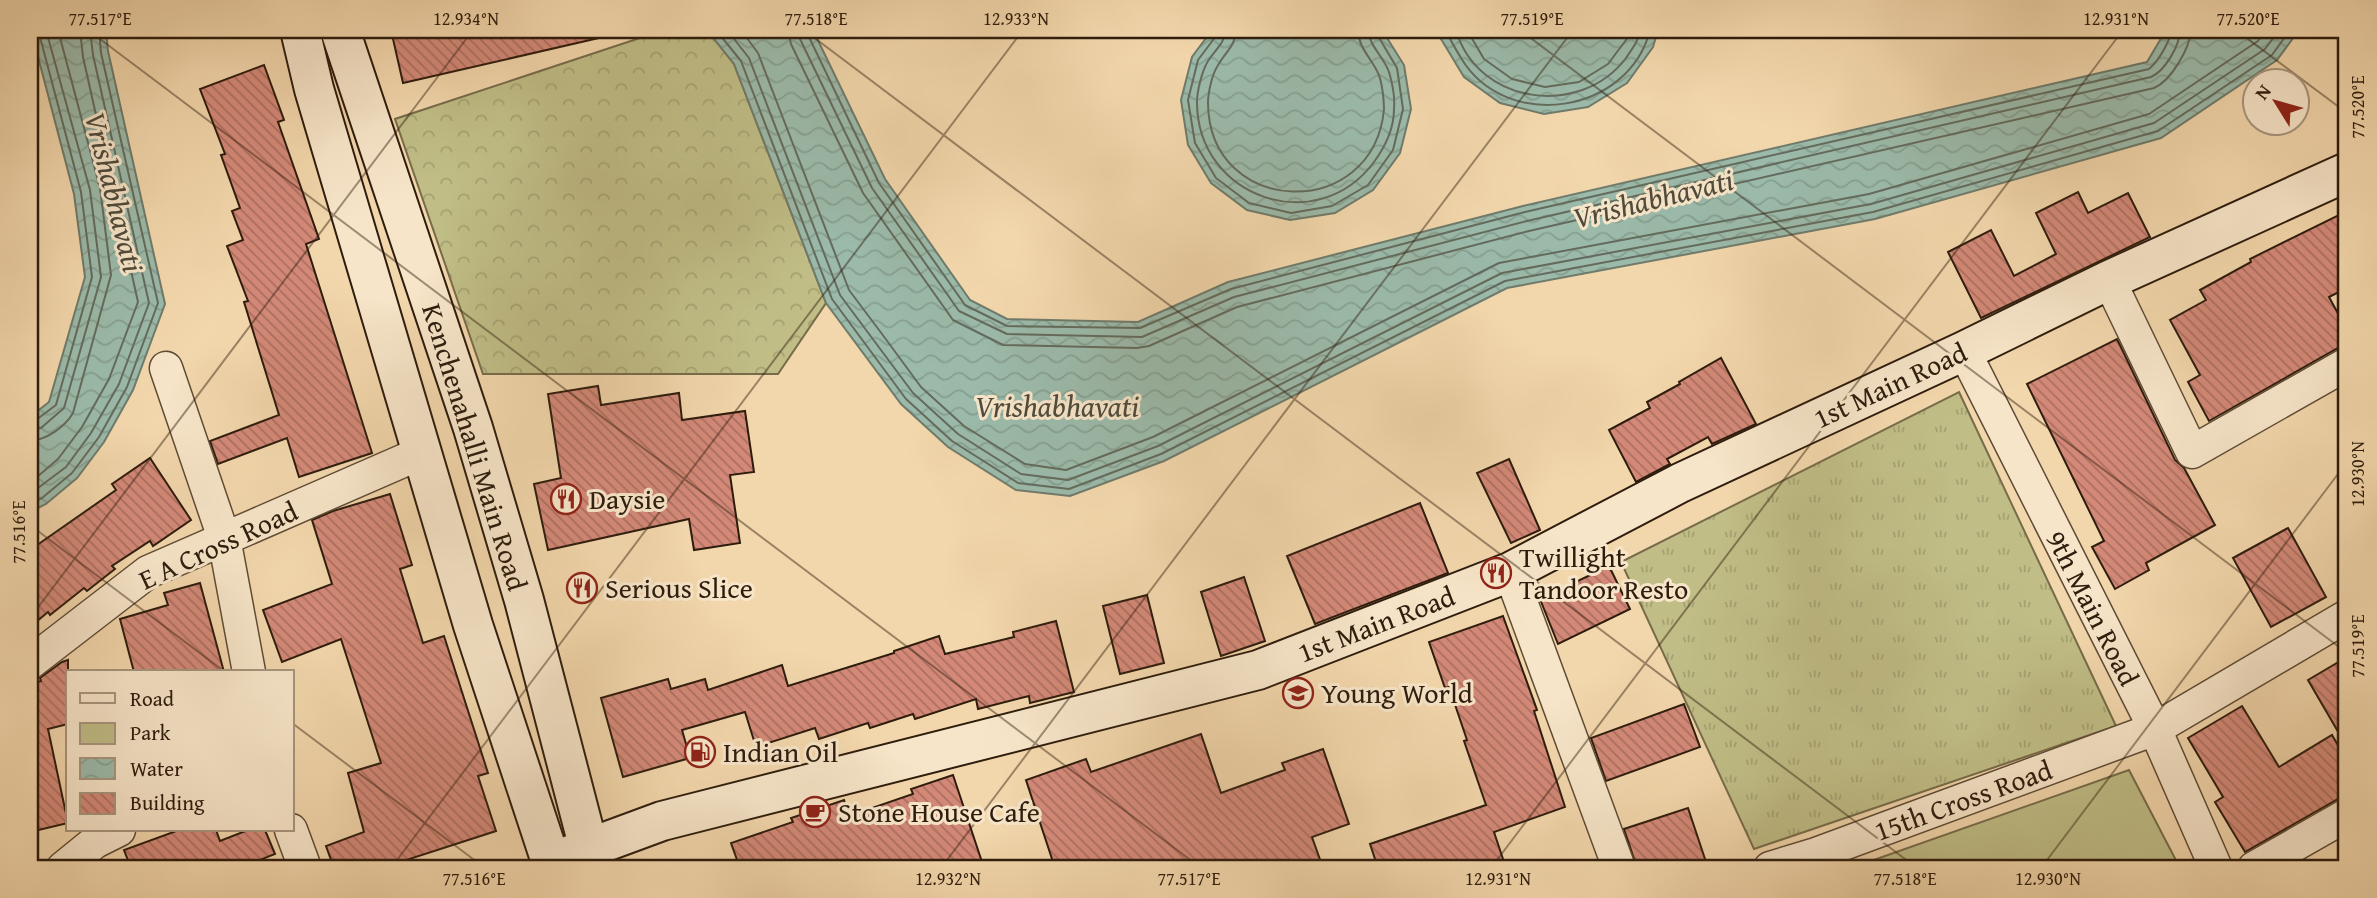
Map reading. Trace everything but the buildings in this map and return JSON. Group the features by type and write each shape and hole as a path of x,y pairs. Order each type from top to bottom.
{"street":[{"name":"Kenchenahalli Main Road","path":"300,30 318,102 545,866"},
{"name":"Kenchenahalli Main Road","path":"341,30 473,428 524,600 591,858"},
{"name":"1st Main Road","path":"545,866 591,858 662,821 1258,670 1510,572 1680,484 2109,280 2347,172"},
{"path":"2109,280 2192,452 2347,364"},
{"name":"9th Main Road","path":"1964,351 2155,729 2216,868"},
{"path":"166,368 224,538 249,670"},
{"name":"E A Cross Road","path":"30,663 148,572 421,453"},
{"path":"1510,572 1619,868"},
{"name":"15th Cross Road","path":"1770,868 1819,861 2155,729 2347,616"},
{"path":"2254,868 2347,815"},
{"path":"64,868 95,842 115,832"},
{"path":"292,832 305,868"}],"green space":[{"path":"664,30 707,30 734,64 826,303 778,374 483,374 395,119"},
{"path":"1959,392 2116,726 1754,849 1621,562"},
{"path":"2129,770 2180,868 1851,868"}],"water":[{"name":"Vrishabhavati","path":"31,30 106,30 108,51 165,304 133,390 104,442 77,478 46,504 30,512 30,417 49,402 85,277 74,194"},
{"name":"Vrishabhavati","path":"707,30 813,30 885,179 970,300 1007,319 1138,322 1228,282 1523,206 2147,62 2166,30 2299,30 2277,60 2268,66 2240,66 2240,85 2161,138 1875,219 1507,288 1164,461 1070,496 1016,490 948,447 901,404 826,303 734,64"},
{"path":"1212,30 1382,30 1404,65 1411,109 1400,153 1373,190 1335,213 1290,220 1247,210 1211,183 1188,145 1181,100 1192,57"},
{"path":"1440,30 1658,30 1653,47 1627,83 1588,107 1544,114 1500,103 1464,77 1441,39"}],"place":[{"name":"Daysie","path":"566,499"},
{"name":"Twillight Tandoor Resto","path":"1496,573"},
{"name":"Serious Slice","path":"582,588"},
{"name":"Young World","path":"1298,693"},
{"name":"Indian Oil","path":"700,752"},
{"name":"Stone House Cafe","path":"815,812"}]}
